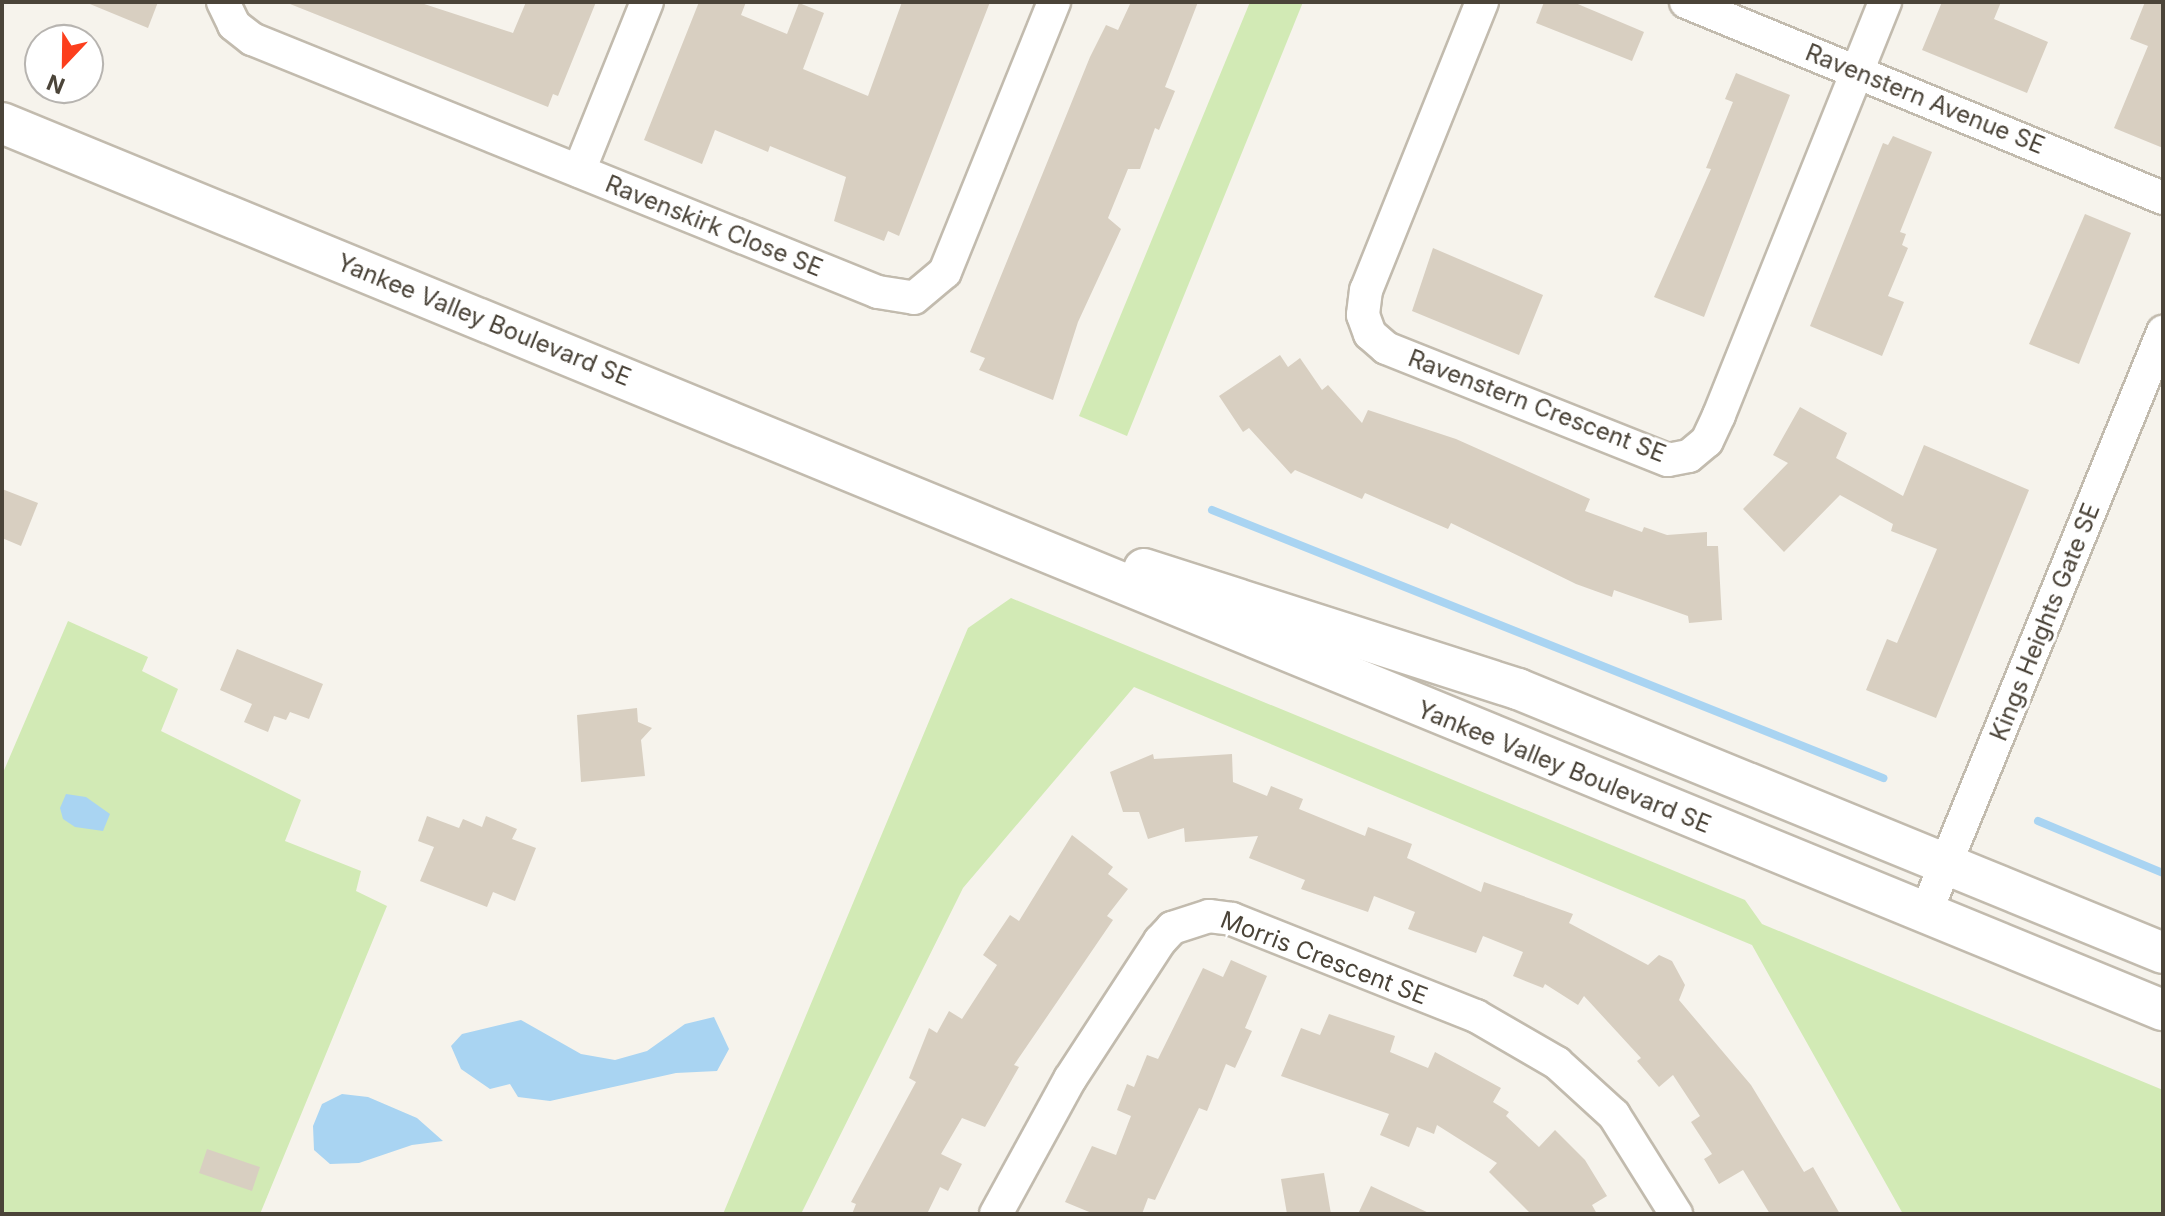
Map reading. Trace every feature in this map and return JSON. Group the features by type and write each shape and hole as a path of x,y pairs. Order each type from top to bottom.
{"street":[{"name":"Ravenskirk Close SE","path":"223,2 234,25 252,39 878,292 914,298 945,272 1054,2"},
{"path":"579,171 647,2"},
{"name":"Ravenstern Crescent SE","path":"1482,2 1366,290 1363,315 1370,334 1386,348 1668,460 1689,456 1707,441 1885,2"},
{"name":"Ravenstern Avenue SE","path":"1686,2 1858,70 2163,198"},
{"name":"Yankee Valley Boulevard SE","path":"2,123 967,518 1282,652 2163,1010"},
{"name":"Kings Heights Gate SE","path":"1926,912 2163,332"},
{"name":"Yankee Valley Boulevard SE","path":"967,518 1286,611 1518,689 2163,953"},
{"name":"Morris Crescent SE","path":"996,1214 1070,1079 1160,941 1172,928 1209,916 1232,919 1476,1016 1557,1063 1614,1115 1676,1214"}],"green space":[{"path":"1250,2 1303,2 1127,436 1079,416"},
{"path":"1011,598 1745,900 1762,924 2163,1090 2163,1214 1903,1214 1752,945 1134,687 963,888 801,1214 723,1214 968,628"},
{"path":"68,621 148,657 142,671 178,689 161,731 301,800 285,841 361,871 356,891 387,906 260,1214 2,1214 2,775"}],"water":[{"path":"66,794 86,797 110,814 103,831 75,827 63,819 60,808"},
{"path":"714,1017 729,1049 717,1071 676,1073 550,1101 518,1097 510,1084 490,1089 461,1069 451,1046 462,1034 521,1020 581,1054 615,1060 647,1051 685,1024"},
{"path":"342,1094 368,1097 417,1118 443,1141 412,1145 359,1163 330,1164 314,1150 313,1126 322,1104"}],"building":[{"path":"85,2 158,2 148,28"},
{"path":"285,2 418,2 513,33 526,2 596,2 558,96 553,94 548,107"},
{"path":"699,2 746,2 741,15 787,34 799,3 824,13 803,69 868,96 902,2 990,2 899,236 888,231 884,241 834,221 846,177 770,146 768,152 715,130 702,164 644,140"},
{"path":"1131,2 1198,2 1165,87 1175,91 1159,130 1155,128 1140,169 1128,169 1108,218 1121,229 1078,322 1053,400 979,370 985,358 970,352 1090,57 1106,25 1118,30"},
{"path":"1544,2 1573,2 1644,32 1632,61 1536,23"},
{"path":"1942,2 2001,2 1994,19 2048,42 2027,93 1922,50"},
{"path":"2145,2 2163,2 2163,148 2114,128 2148,46 2130,39"},
{"path":"1736,73 1790,95 1704,317 1654,297 1711,169 1706,168 1733,102 1725,99"},
{"path":"1893,136 1932,152 1900,232 1906,234 1902,245 1908,248 1888,296 1904,302 1882,356 1810,326 1883,143 1888,145"},
{"path":"2085,214 2131,233 2079,364 2029,344"},
{"path":"1433,248 1543,295 1519,355 1412,311"},
{"path":"1280,355 1288,367 1300,358 1322,390 1328,385 1362,423 1368,410 1456,439 1590,499 1585,511 1642,532 1644,527 1667,535 1707,532 1707,546 1718,546 1722,620 1689,623 1688,616 1614,590 1612,597 1576,584 1451,523 1448,529 1365,493 1362,499 1295,470 1291,474 1249,428 1243,432 1219,396"},
{"path":"1800,407 1847,433 1836,458 1903,496 1924,445 2029,490 1936,718 1866,690 1887,639 1897,643 1937,549 1891,531 1893,524 1840,495 1784,552 1743,509 1788,463 1773,455"},
{"path":"2,489 38,503 21,546 2,538"},
{"path":"237,649 323,684 309,719 290,712 286,720 274,716 268,732 244,722 252,704 220,690"},
{"path":"637,708 638,722 652,728 641,740 645,776 581,782 577,715"},
{"path":"1153,754 1154,759 1232,754 1233,782 1267,796 1271,786 1303,799 1299,809 1365,836 1368,827 1412,844 1407,858 1481,892 1484,882 1573,914 1569,923 1648,965 1659,955 1672,961 1685,985 1679,1000 1751,1085 1804,1172 1813,1167 1840,1214 1770,1214 1743,1170 1719,1184 1704,1159 1712,1154 1691,1122 1700,1116 1673,1075 1659,1087 1637,1061 1641,1058 1584,996 1578,1005 1545,984 1543,988 1513,976 1523,952 1483,936 1476,953 1408,929 1415,912 1374,896 1368,912 1301,889 1305,880 1249,858 1258,836 1185,842 1184,828 1148,839 1139,812 1123,812 1110,772"},
{"path":"427,816 459,828 463,819 482,827 486,816 517,829 512,839 536,848 515,901 493,892 487,907 420,881 434,847 418,841"},
{"path":"1072,835 1113,867 1108,874 1128,889 1107,916 1113,920 1014,1065 1019,1067 985,1127 962,1118 941,1154 962,1164 948,1191 940,1187 927,1214 852,1214 856,1204 851,1202 916,1082 909,1078 929,1028 937,1033 949,1011 962,1019 997,965 983,955 1010,915 1019,921"},
{"path":"1231,960 1267,976 1245,1028 1252,1031 1235,1068 1226,1064 1207,1111 1199,1108 1155,1200 1148,1198 1142,1214 1094,1214 1065,1202 1092,1146 1116,1155 1131,1116 1117,1110 1127,1084 1134,1087 1147,1055 1158,1059 1203,968 1223,977"},
{"path":"1329,1014 1395,1036 1390,1052 1428,1068 1435,1052 1501,1088 1493,1102 1509,1112 1506,1116 1539,1147 1555,1130 1585,1160 1607,1196 1592,1205 1597,1214 1531,1214 1489,1172 1497,1163 1437,1125 1434,1134 1417,1127 1409,1147 1380,1135 1389,1114 1281,1076 1301,1028 1320,1035"},
{"path":"207,1149 260,1167 252,1191 199,1173"},
{"path":"1324,1173 1331,1214 1287,1214 1281,1179"},
{"path":"1371,1186 1431,1214 1358,1214"}],"waterway":[{"path":"1212,510 1883,778"},
{"path":"2038,821 2163,873"}]}
